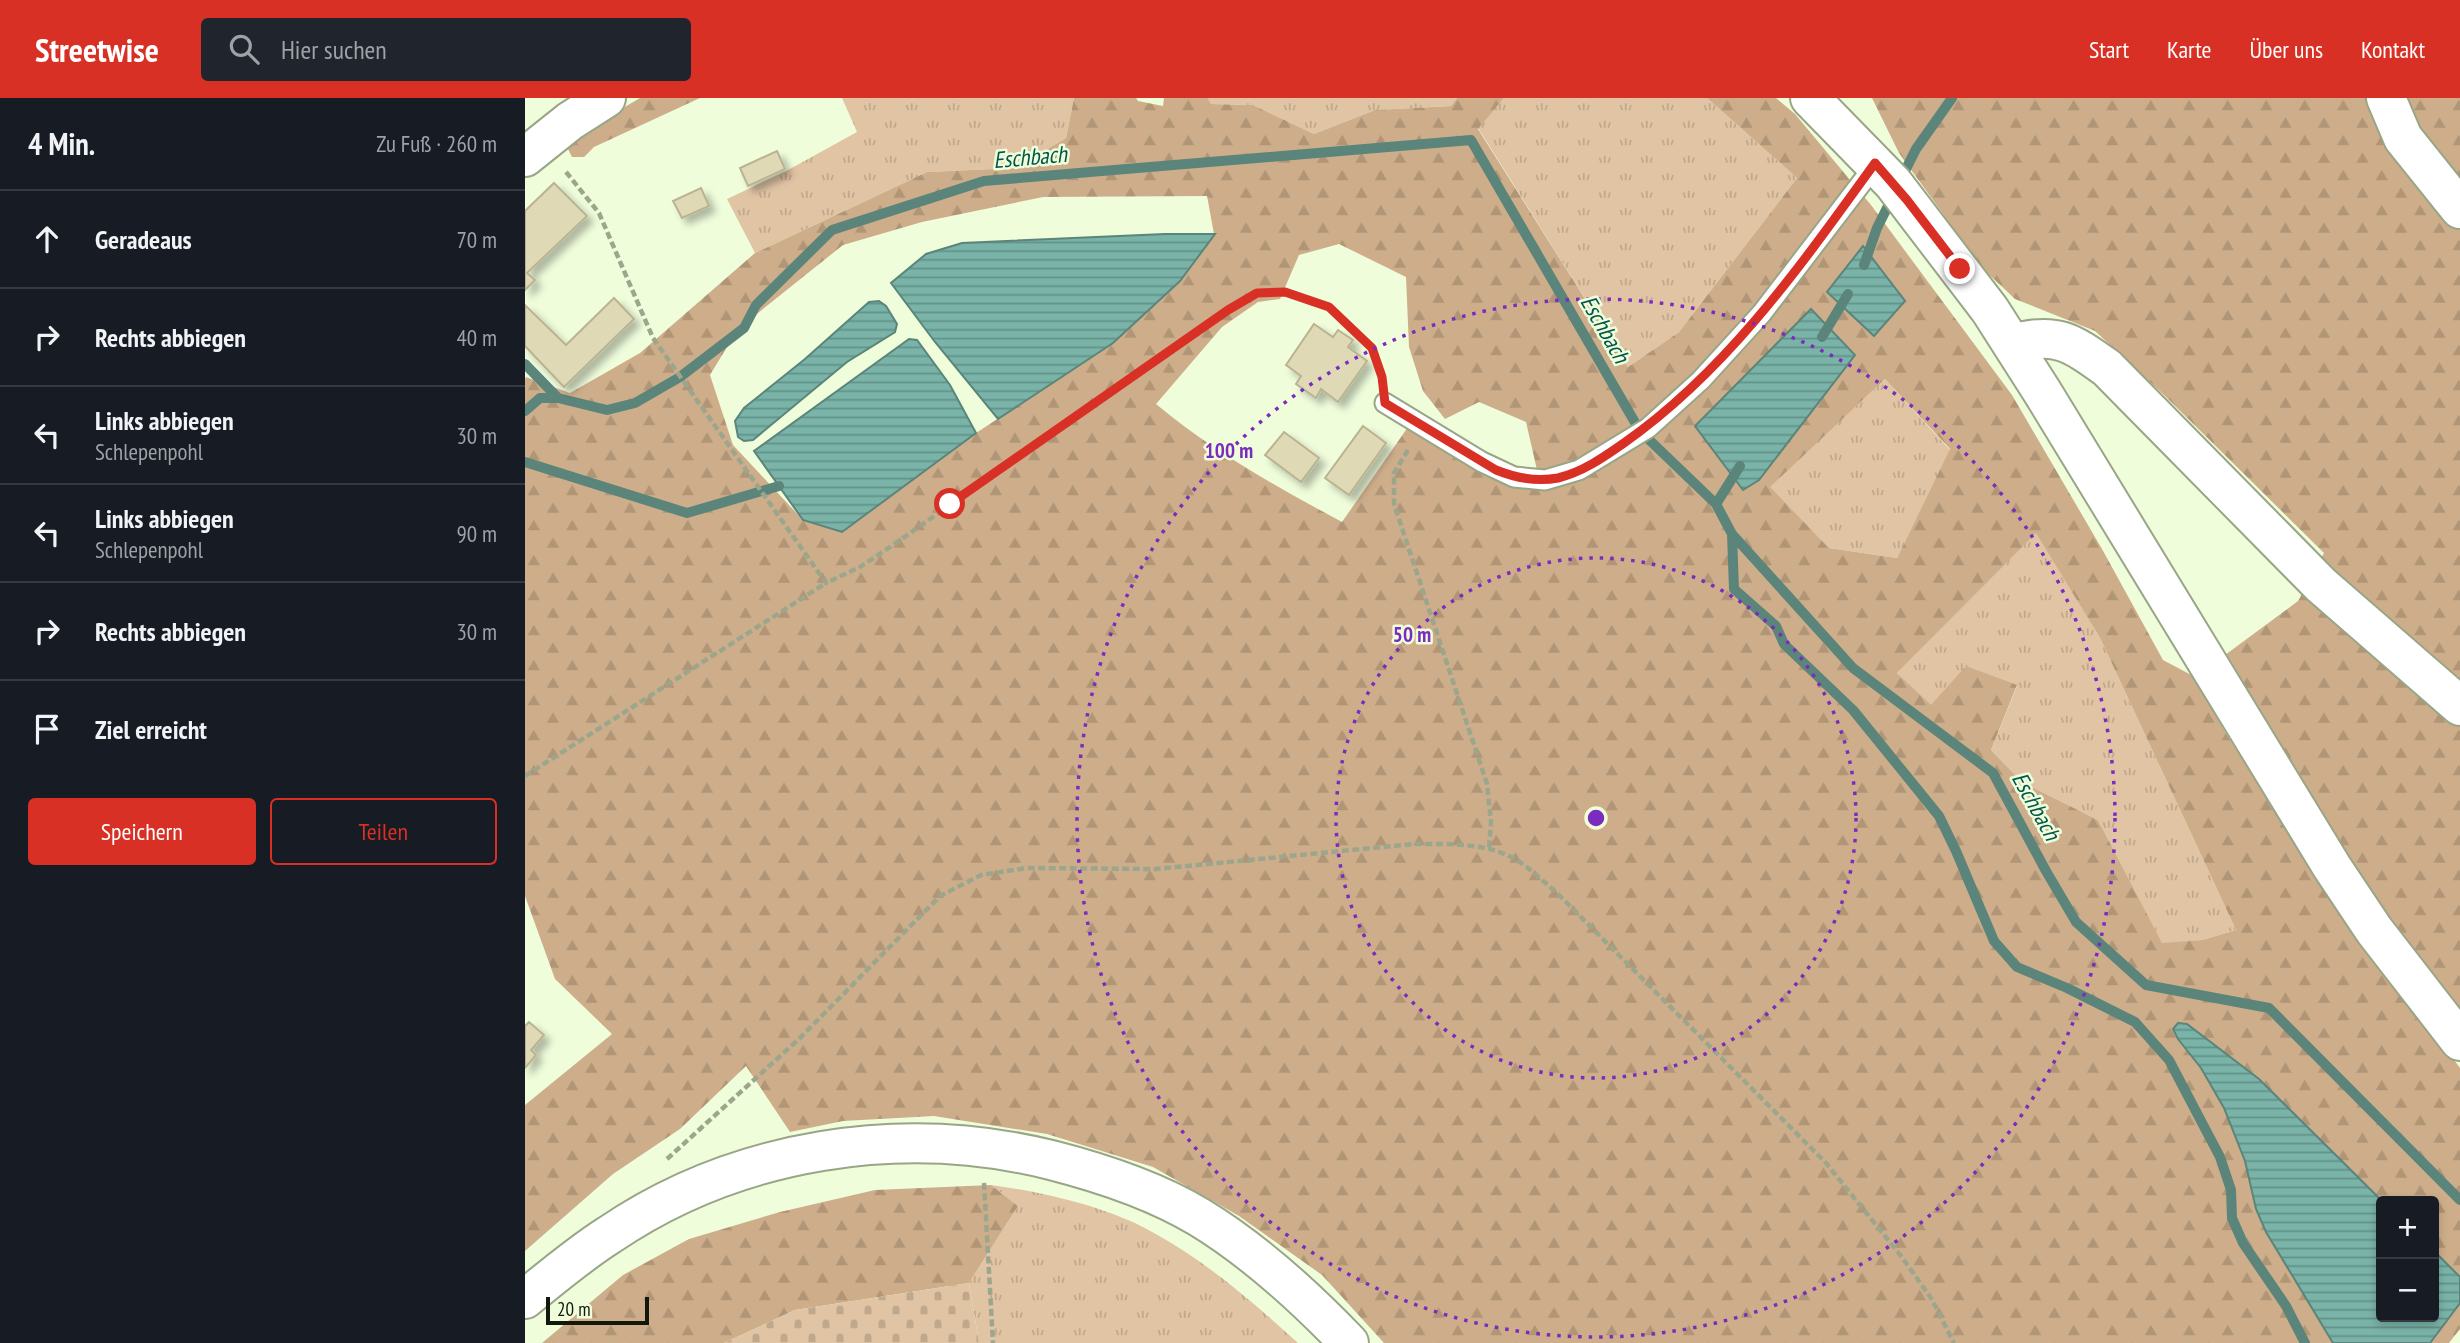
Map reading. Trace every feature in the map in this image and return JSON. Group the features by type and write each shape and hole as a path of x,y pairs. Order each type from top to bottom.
{"main road":[{"path":"533,149 606,98"},
{"path":"1810,98 1875,163 1939,240 2013,344 2332,867 2374,930 2460,1041"},
{"path":"2386,98 2403,138 2460,209"},
{"path":"2013,344 2028,340 2057,339 2079,348 2107,368 2321,585 2460,706"},
{"path":"525,1300 610,1234 642,1214 711,1182 769,1163 819,1151 886,1143 982,1146 1075,1166 1161,1197 1189,1212 1232,1239 1271,1269 1349,1343"}],"lane":[{"path":"1385,403 1496,470 1514,477 1532,480 1557,478 1579,470 1648,428 1701,380 1762,313 1875,163"}],"path":[{"path":"533,149 599,213 653,338 826,583"},
{"path":"525,776 826,583 882,553 1228,310 1257,293 1285,292 1329,307 1372,348 1382,377 1385,403"},
{"path":"1423,426 1394,473 1394,504 1487,783 1491,822 1489,849"},
{"path":"642,1214 659,1166 800,1038 940,896 981,875 1027,869 1156,869 1414,844 1454,844 1489,849 1517,860 1557,893 1826,1163 1901,1256 1931,1298 1954,1343"},
{"path":"982,1146 993,1343"}],"green space":[{"path":"640,98 700,98 594,147 584,157 572,157 568,149 570,139"},
{"path":"842,98 1074,98 1066,138 1015,168 927,172 755,253 727,199 788,170 857,132"},
{"path":"1074,98 1136,98 1138,101 1163,106 1164,98 1208,98 1211,104 1253,105 1314,134 1375,110 1451,106 1457,98 1504,98 1478,129 1628,367 1679,332 1797,178 1707,98 1776,98 1795,114 1871,205 2012,395 2163,660 2197,678 2225,732 2304,855 2460,1068 2460,1329 2449,1343 1384,1343 1322,1275 1239,1216 1153,1167 1047,1134 934,1116 843,1121 790,1132 746,1066 680,1129 613,1174 525,1251 525,1105 612,1034 555,979 525,896 525,379 526,377 570,393 640,353 755,253 927,172 1015,168 1066,138","holes":["1207,196 1214,234 1114,343 976,433 842,532 803,520 733,445 710,375 738,329 843,245 922,222 1043,197","1339,244 1406,277 1409,347 1423,391 1445,419 1479,402 1526,422 1537,470 1498,480 1449,455 1408,427 1342,522 1222,453 1156,404 1222,327 1258,302 1280,299 1299,255","1811,309 1855,355 1759,480 1743,490 1696,426","1885,379 1950,449 1897,558 1829,548 1770,487","2036,533 2100,638 2236,930 2202,940 2162,943 2098,820 2022,782 1991,750 2017,685 1966,666 1931,705 1897,673"]},
{"path":"1208,98 1457,98 1451,106 1375,110 1314,134 1253,105 1211,104"},
{"path":"1504,98 1707,98 1797,178 1679,332 1628,367 1478,128"},
{"path":"1872,98 2460,98 2460,1013 2361,878 2225,655 2298,601 2324,553 2095,331 2015,299 1982,268 1899,153"},
{"path":"1885,379 1950,450 1897,558 1829,548 1769,487"},
{"path":"2036,532 2100,638 2236,930 2202,940 2162,944 2098,820 2022,782 1991,750 2017,686 1931,706 1897,673"},
{"path":"991,1185 1096,1208 1154,1233 1211,1270 1298,1343 979,1343 969,1283 1018,1206"},
{"path":"991,1185 1018,1206 969,1283 795,1310 724,1343 542,1343 623,1275 689,1239 780,1212 875,1190"},
{"path":"969,1283 979,1343 724,1343 795,1310"}],"water":[{"path":"1215,234 1180,281 1113,343 998,419 891,283 926,254 962,243"},
{"path":"1863,246 1905,301 1874,336 1827,292"},
{"path":"879,301 886,306 897,324 895,332 847,362 753,440 744,441 738,437 735,421 744,408 869,302"},
{"path":"1811,309 1855,355 1759,480 1743,490 1695,426"},
{"path":"909,339 917,340 950,385 976,433 842,532 803,520 754,451"},
{"path":"2178,1023 2187,1024 2259,1079 2377,1196 2376,1322 2439,1322 2439,1256 2460,1277 2460,1303 2430,1343 2333,1343 2266,1232 2256,1209 2245,1161 2224,1108 2201,1068 2173,1029"}],"building":[{"path":"777,151 785,169 748,186 740,168"},
{"path":"554,183 587,216 527,273 535,280 525,290 525,211"},
{"path":"701,188 709,206 682,218 673,201"},
{"path":"614,298 634,319 564,387 525,346 525,305 566,345"},
{"path":"1314,324 1333,337 1338,330 1353,340 1348,347 1367,361 1338,402 1321,389 1316,398 1296,384 1301,376 1286,365"},
{"path":"1363,426 1386,443 1349,495 1325,478"},
{"path":"1284,432 1319,458 1301,482 1265,455"},
{"path":"529,1022 544,1035 531,1050 536,1055 525,1068 525,1026"}],"waterway":[{"path":"1900,181 1916,149 1952,98"},
{"name":"Eschbach","path":"525,411 540,398 558,398 607,410 635,403 680,377 744,328 756,305 832,230 984,181 1471,140 1640,431 1716,504 1732,534 1853,668 1993,773 2076,922 2146,985 2269,1008 2460,1200"},
{"path":"1864,265 1877,228 1893,196"},
{"path":"1822,337 1848,294"},
{"path":"525,364 558,398"},
{"path":"525,462 687,513 779,486"},
{"path":"1716,504 1740,466"},
{"path":"1732,534 1734,589 1776,626 1784,644 1853,710 1939,816 1994,941 2017,967 2135,1022 2169,1060 2220,1157 2231,1190 2232,1218 2243,1243 2286,1306 2305,1343"}],"route":[{"path":"950,504 1228,310 1257,293 1285,292 1329,307 1372,348 1382,377 1385,403 1496,470 1514,477 1545,480 1568,475 1601,459 1648,428 1678,403 1762,313 1875,163 1960,269"}]}
